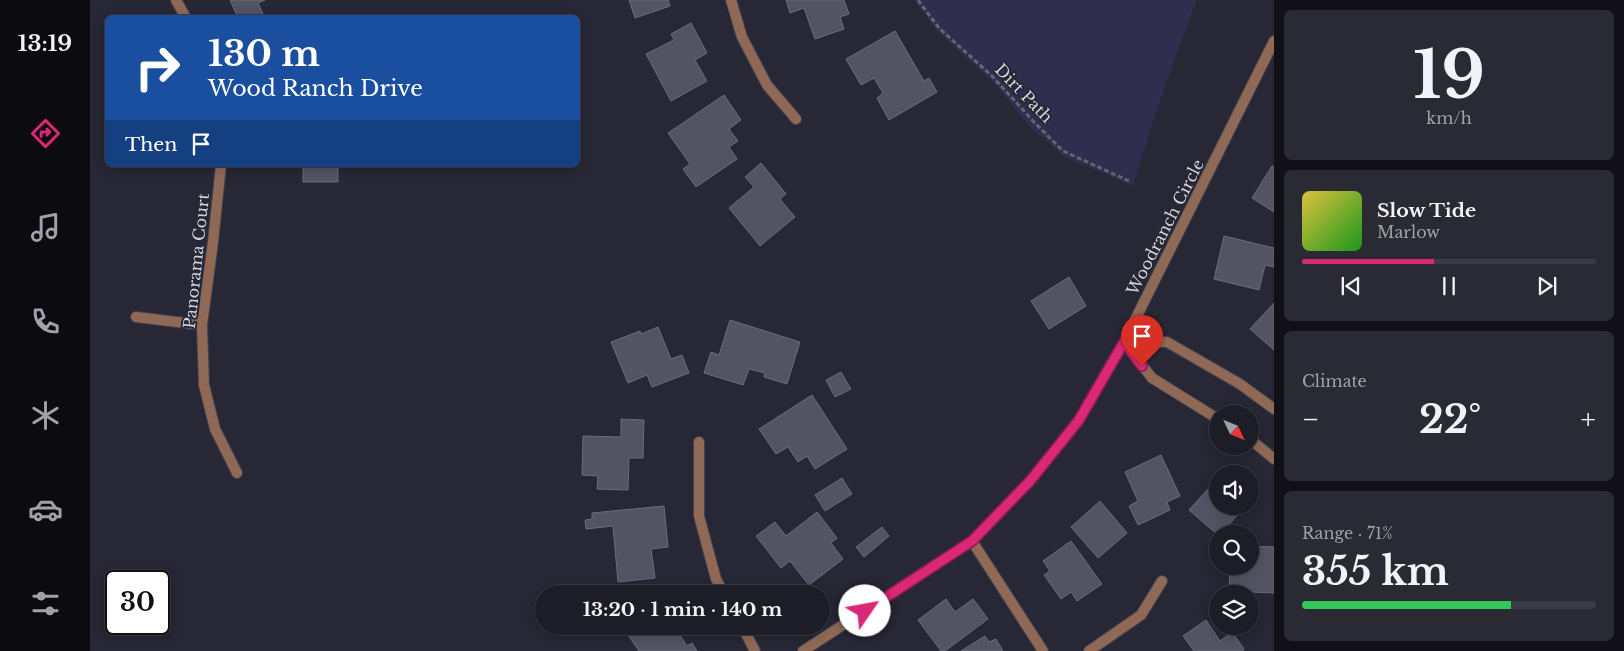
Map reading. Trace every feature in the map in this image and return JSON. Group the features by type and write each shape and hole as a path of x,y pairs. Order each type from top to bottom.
{"street":[{"path":"176,0 184,15"},
{"path":"731,0 742,37 767,85 796,118"},
{"name":"Woodranch Circle","path":"803,651 972,541 1030,481 1079,420 1124,342 1274,41"},
{"name":"Panorama Court","path":"221,167 202,325 204,385 215,429 238,472"},
{"path":"136,317 202,325"},
{"path":"1124,342 1167,342 1240,384 1274,409"},
{"path":"1124,342 1152,378 1209,413"},
{"path":"699,442 700,516 719,585"},
{"path":"1259,446 1274,459"},
{"path":"972,541 1043,651"},
{"path":"1089,651 1141,615 1162,581"},
{"path":"747,635 755,651"}],"path":[{"name":"Dirt Path","path":"918,0 939,28 992,76 1063,151 1129,181"}],"shaded area":[{"path":"914,0 1197,0 1163,92 1133,186 1064,157 1028,125 997,86 938,32"}],"building":[{"path":"230,0 265,0 258,3 263,14 261,15 237,15"},
{"path":"629,0 668,0 670,6 635,18"},
{"path":"786,0 844,0 849,14 840,17 844,29 815,39 804,8 790,13"},
{"path":"691,23 707,53 695,60 707,81 671,101 646,54 674,40 671,34"},
{"path":"895,31 924,81 929,78 937,92 889,120 877,98 883,93 874,78 861,85 846,59"},
{"path":"724,95 741,120 729,129 738,141 729,147 737,159 696,187 683,169 690,164 668,133"},
{"path":"761,163 786,194 780,199 795,217 760,246 729,208 754,187 745,177"},
{"path":"1272,166 1274,167 1274,212 1252,198"},
{"path":"303,167 338,167 338,182 303,182"},
{"path":"1224,236 1274,248 1274,267 1265,265 1259,290 1214,279"},
{"path":"1069,277 1086,306 1049,329 1031,301"},
{"path":"1274,303 1274,350 1250,329"},
{"path":"730,320 800,342 787,384 764,377 765,373 749,369 743,385 704,373 711,352 719,355"},
{"path":"658,327 671,359 682,355 689,373 652,387 647,375 628,383 611,342 640,331 641,334"},
{"path":"841,372 851,389 835,397 826,380"},
{"path":"812,395 847,449 815,469 807,456 798,462 788,447 776,454 759,429"},
{"path":"621,419 644,420 643,458 629,458 628,490 597,489 598,476 582,475 583,436 621,437"},
{"path":"1161,455 1180,496 1167,502 1170,510 1138,525 1129,506 1138,501 1125,472"},
{"path":"842,478 852,494 825,511 815,495"},
{"path":"1209,488 1209,515 1237,515 1229,525 1209,525 1209,527 1189,510"},
{"path":"1100,501 1127,533 1098,558 1071,527"},
{"path":"664,506 668,547 651,549 655,578 618,582 613,526 586,529 585,520 592,519 592,513"},
{"path":"817,512 837,538 831,543 843,559 809,585 790,561 781,568 756,536 775,522 786,536"},
{"path":"882,527 889,536 864,557 856,547"},
{"path":"1071,541 1102,584 1077,601 1071,592 1061,599 1044,575 1050,571 1043,561"},
{"path":"1259,546 1274,547 1274,593 1259,592 1259,585 1229,585 1230,575 1259,575"},
{"path":"946,599 955,612 973,599 988,619 945,651 941,651 918,620"},
{"path":"1206,620 1209,624 1209,635 1216,635 1220,641 1228,635 1234,635 1244,649 1242,651 1194,651 1183,636"},
{"path":"628,635 680,635 687,646 692,643 697,651 639,651"},
{"path":"985,636 989,642 996,639 1003,651 961,651"}],"route":[{"path":"865,611 972,541 1030,481 1079,420 1124,342 1142,366"}]}
